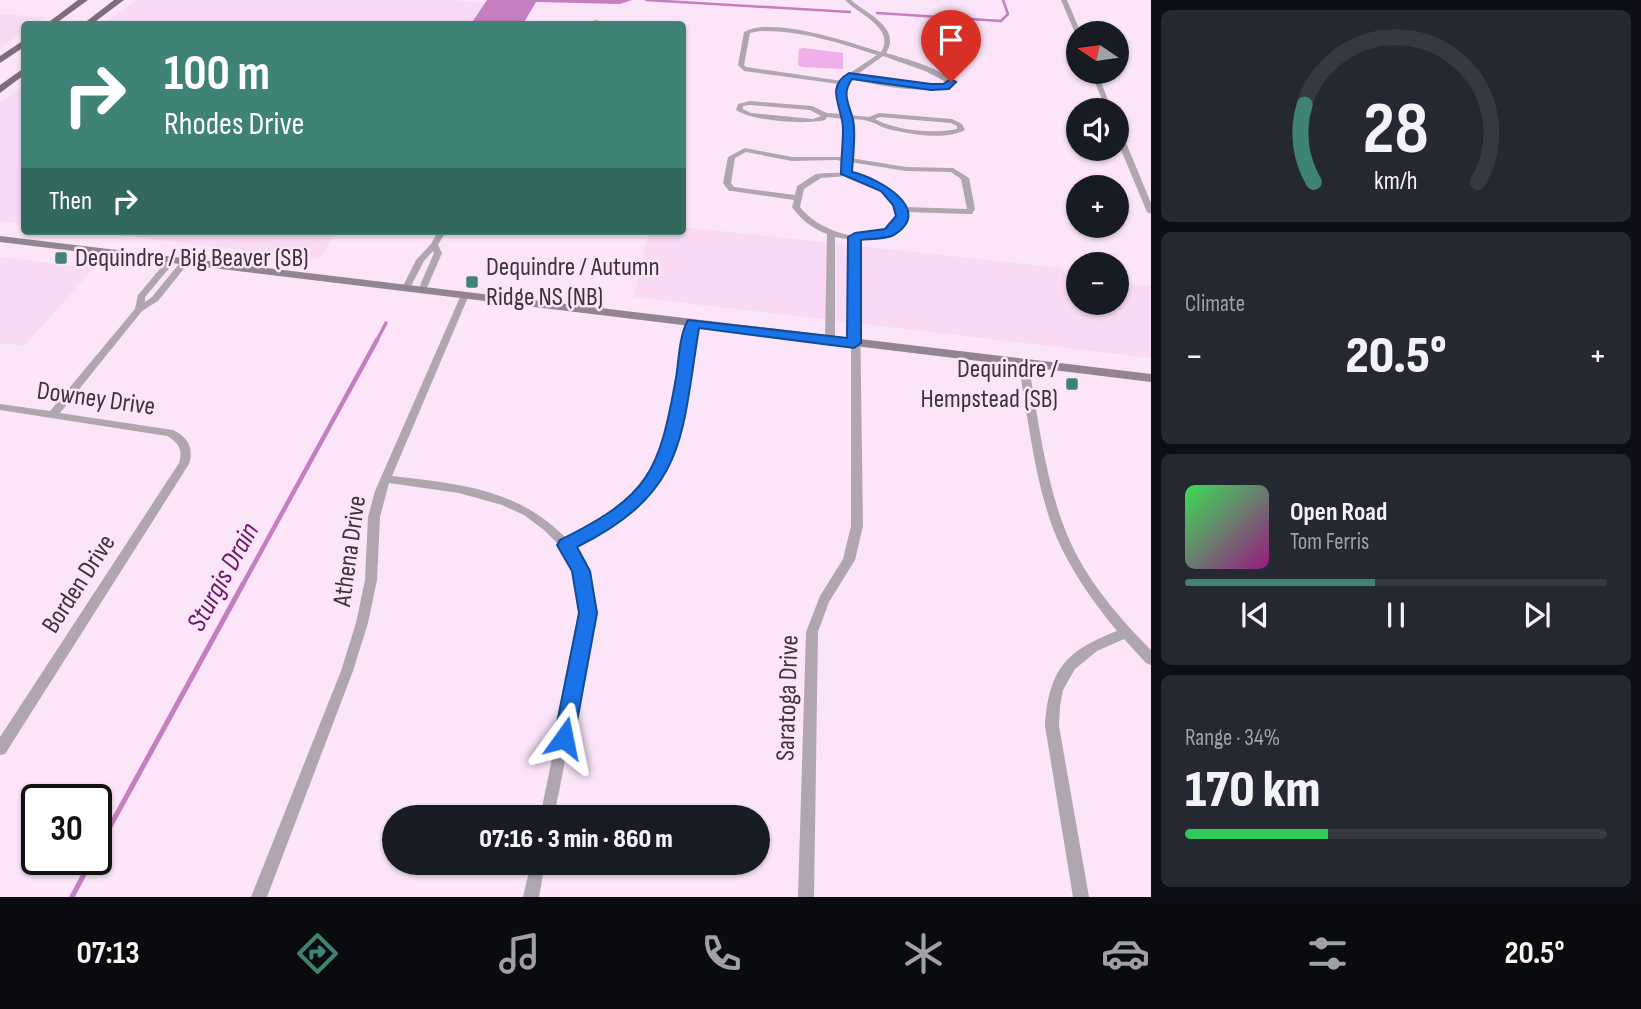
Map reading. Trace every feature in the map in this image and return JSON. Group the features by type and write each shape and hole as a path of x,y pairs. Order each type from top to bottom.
{"main road":[{"path":"54,21 84,0"},
{"path":"91,21 120,0"},
{"path":"0,60 21,45"},
{"path":"14,50 21,55"},
{"path":"0,90 21,73"},
{"path":"0,239 1151,378"}],"street":[{"path":"846,174 848,117 840,97 843,82 881,55 888,44 886,33 877,21 848,0"},
{"path":"1065,0 1073,21"},
{"path":"843,82 744,69 741,65 746,34 756,29 807,34 945,77 950,84 945,87 931,87 849,76"},
{"path":"825,115 822,119 813,121 750,115 738,107 750,103 812,108 825,115 870,119 885,127 949,133 961,130 956,123 947,120 879,115 870,119"},
{"path":"796,198 732,190 727,183 732,157 745,150 792,159 846,159 906,169 953,170 965,178 969,212 901,209"},
{"path":"1129,159 1151,212"},
{"path":"846,174 881,186 894,197 901,209 900,222 889,233 843,236 831,234 803,219 796,206 800,188 810,180 825,175 846,174"},
{"path":"830,340 831,234"},
{"path":"406,288 420,260 440,235"},
{"name":"Saratoga Drive","path":"806,897 812,632 824,600 849,560 857,526 855,237"},
{"path":"422,290 438,253 434,245"},
{"path":"53,415 139,309 155,299 179,260"},
{"name":"Athena Drive","path":"259,897 347,671 362,623 371,580 374,517 385,479 466,295"},
{"path":"566,545 600,528 629,508 646,491 663,465 674,433 692,323"},
{"path":"1023,363 1054,515 1079,570 1100,602 1151,659"},
{"name":"Downey Drive","path":"0,407 169,433 183,442"},
{"name":"Borden Drive","path":"0,749 184,464 187,450 183,442"},
{"path":"385,479 471,491 512,503 540,519 566,545 581,571 588,613 549,805"},
{"path":"1081,897 1052,726 1054,698 1066,668 1076,657 1096,643 1125,633"},
{"path":"531,897 536,875"}],"shaded area":[{"path":"136,0 452,0 485,3 473,21 108,21"},
{"path":"487,0 632,0 620,4 536,2 525,21 473,21"},
{"path":"0,14 44,17 38,21 21,21 21,33 0,48"},
{"path":"799,49 843,53 843,69 798,65"},
{"path":"21,87 21,224 0,221 0,104"},
{"path":"686,227 1061,268 1066,275 1066,315 1129,315 1129,283 1151,286 1151,358 634,297 648,235 686,235"},
{"path":"119,235 334,235 319,259"},
{"path":"0,257 94,268 24,346 0,343"}],"waterway":[{"path":"646,0 850,12"},
{"path":"877,13 1001,21 1008,14 1003,0"},
{"name":"Sturgis Drain","path":"376,342 386,323"},
{"name":"Sturgis Drain","path":"242,586 377,340"},
{"name":"Sturgis Drain","path":"112,823 243,584"},
{"name":"Sturgis Drain","path":"72,897 84,875"}],"place":[{"name":"Dequindre / Big Beaver (SB)","path":"61,258"},
{"name":"Dequindre / Autumn Ridge NS (NB)","path":"472,282"},
{"name":"Dequindre / Hempstead (SB)","path":"1072,384"}],"route":[{"path":"564,738 588,613 581,571 566,545 600,528 629,508 646,491 663,465 674,433 692,323 854,343 855,237 889,233 902,216 899,204 885,188 866,178 846,174 849,125 840,97 841,87 849,76 931,87 945,87 951,82"}]}
